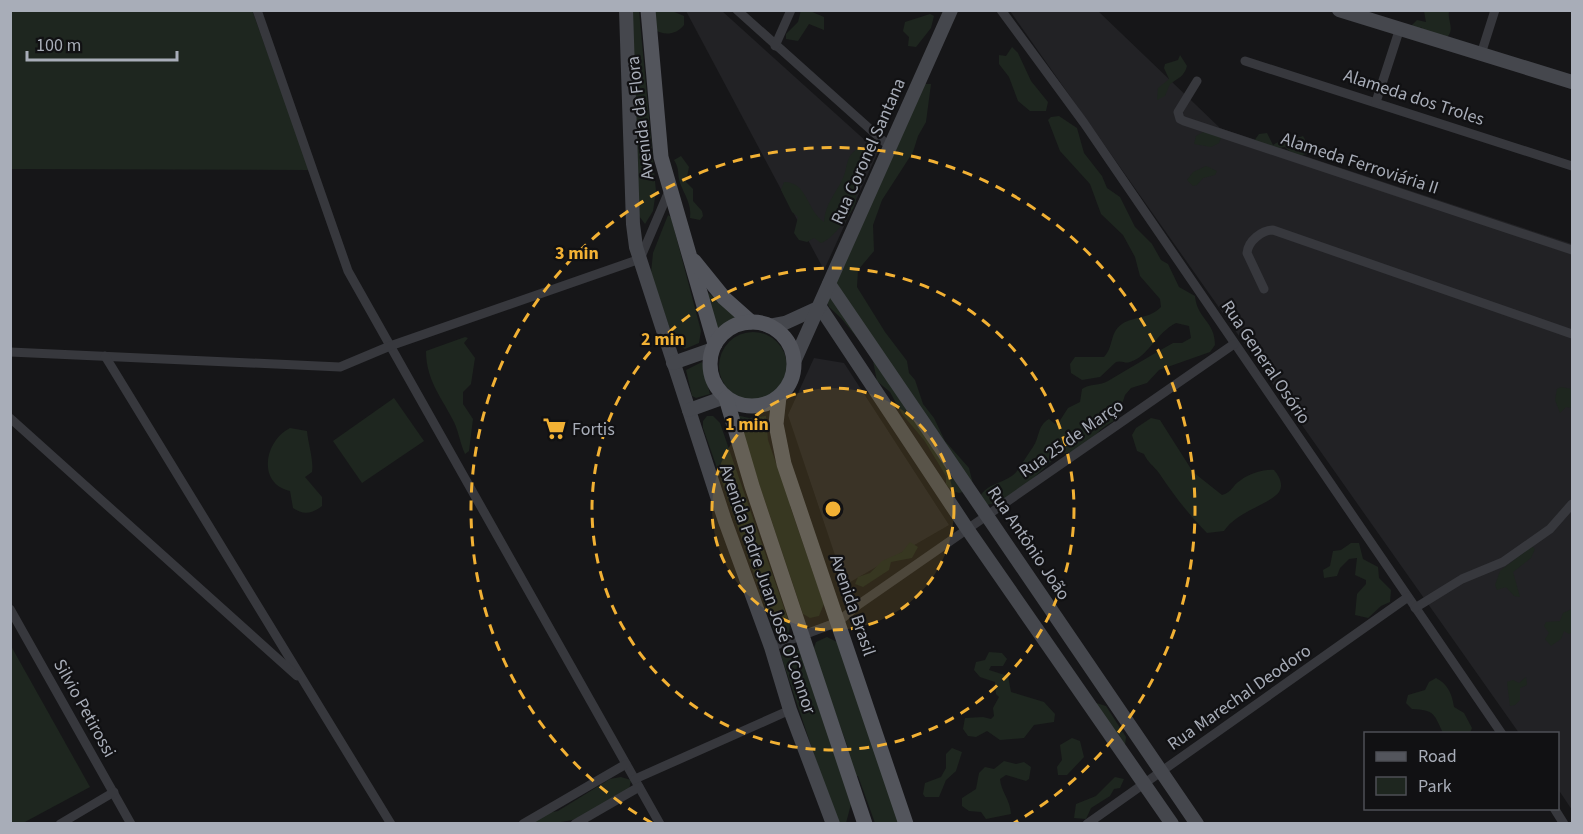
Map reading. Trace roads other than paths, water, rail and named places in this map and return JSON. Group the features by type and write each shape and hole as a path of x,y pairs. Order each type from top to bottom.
{"main road":[{"name":"Avenida Padre Juan José O'Connor","path":"626,10 630,57 633,224 640,259 725,521 771,647 790,710 833,824"},
{"name":"Avenida da Flora","path":"648,10 661,157 714,347"},
{"name":"Rua Coronel Santana","path":"794,362 951,10"},
{"path":"1339,10 1572,82"},
{"name":"Avenida da Flora","path":"688,254 724,298 752,322"},
{"name":"Rua Antônio João","path":"829,284 989,515 1197,824"},
{"path":"769,326 785,323 820,307 1087,705 1172,824"},
{"path":"689,410 725,398 737,404 752,407 766,404 779,397 790,381 794,362 784,337 769,326 752,322 727,329 714,347 712,375 725,398 801,636 865,824"},
{"path":"673,363 714,347"},
{"name":"Avenida Brasil","path":"779,397 776,424 778,441 906,824"},
{"path":"1087,705 1108,691"},
{"path":"852,824 859,806"}],"street":[{"path":"737,10 890,147"},
{"path":"775,46 791,10"},
{"name":"Rua General Osório","path":"1001,10 1084,123 1501,732"},
{"path":"1481,54 1495,10"},
{"path":"261,12 348,271 660,824"},
{"path":"1376,102 1400,28"},
{"name":"Alameda dos Troles","path":"1245,61 1572,166"},
{"name":"Alameda Ferroviária II","path":"1197,81 1178,112 1180,119 1184,121 1572,250"},
{"path":"10,352 340,367 390,346 640,259 669,191"},
{"path":"1264,289 1249,258 1248,246 1262,232 1273,230 1572,334"},
{"name":"Rua 25 de Março","path":"771,647 838,622 858,605 1234,344"},
{"path":"105,356 391,824"},
{"path":"10,418 305,684"},
{"path":"1415,608 1443,593 1462,579 1503,562 1550,529 1572,504"},
{"name":"Rua Marechal Deodoro","path":"1087,824 1408,597"},
{"name":"Silvio Petirossi","path":"10,609 130,824"},
{"path":"575,824 637,783 790,710"},
{"path":"523,824 626,764"},
{"path":"60,824 114,792"},
{"path":"1555,810 1564,824"}],"place":[{"name":"Fortis","path":"554,429"}]}
